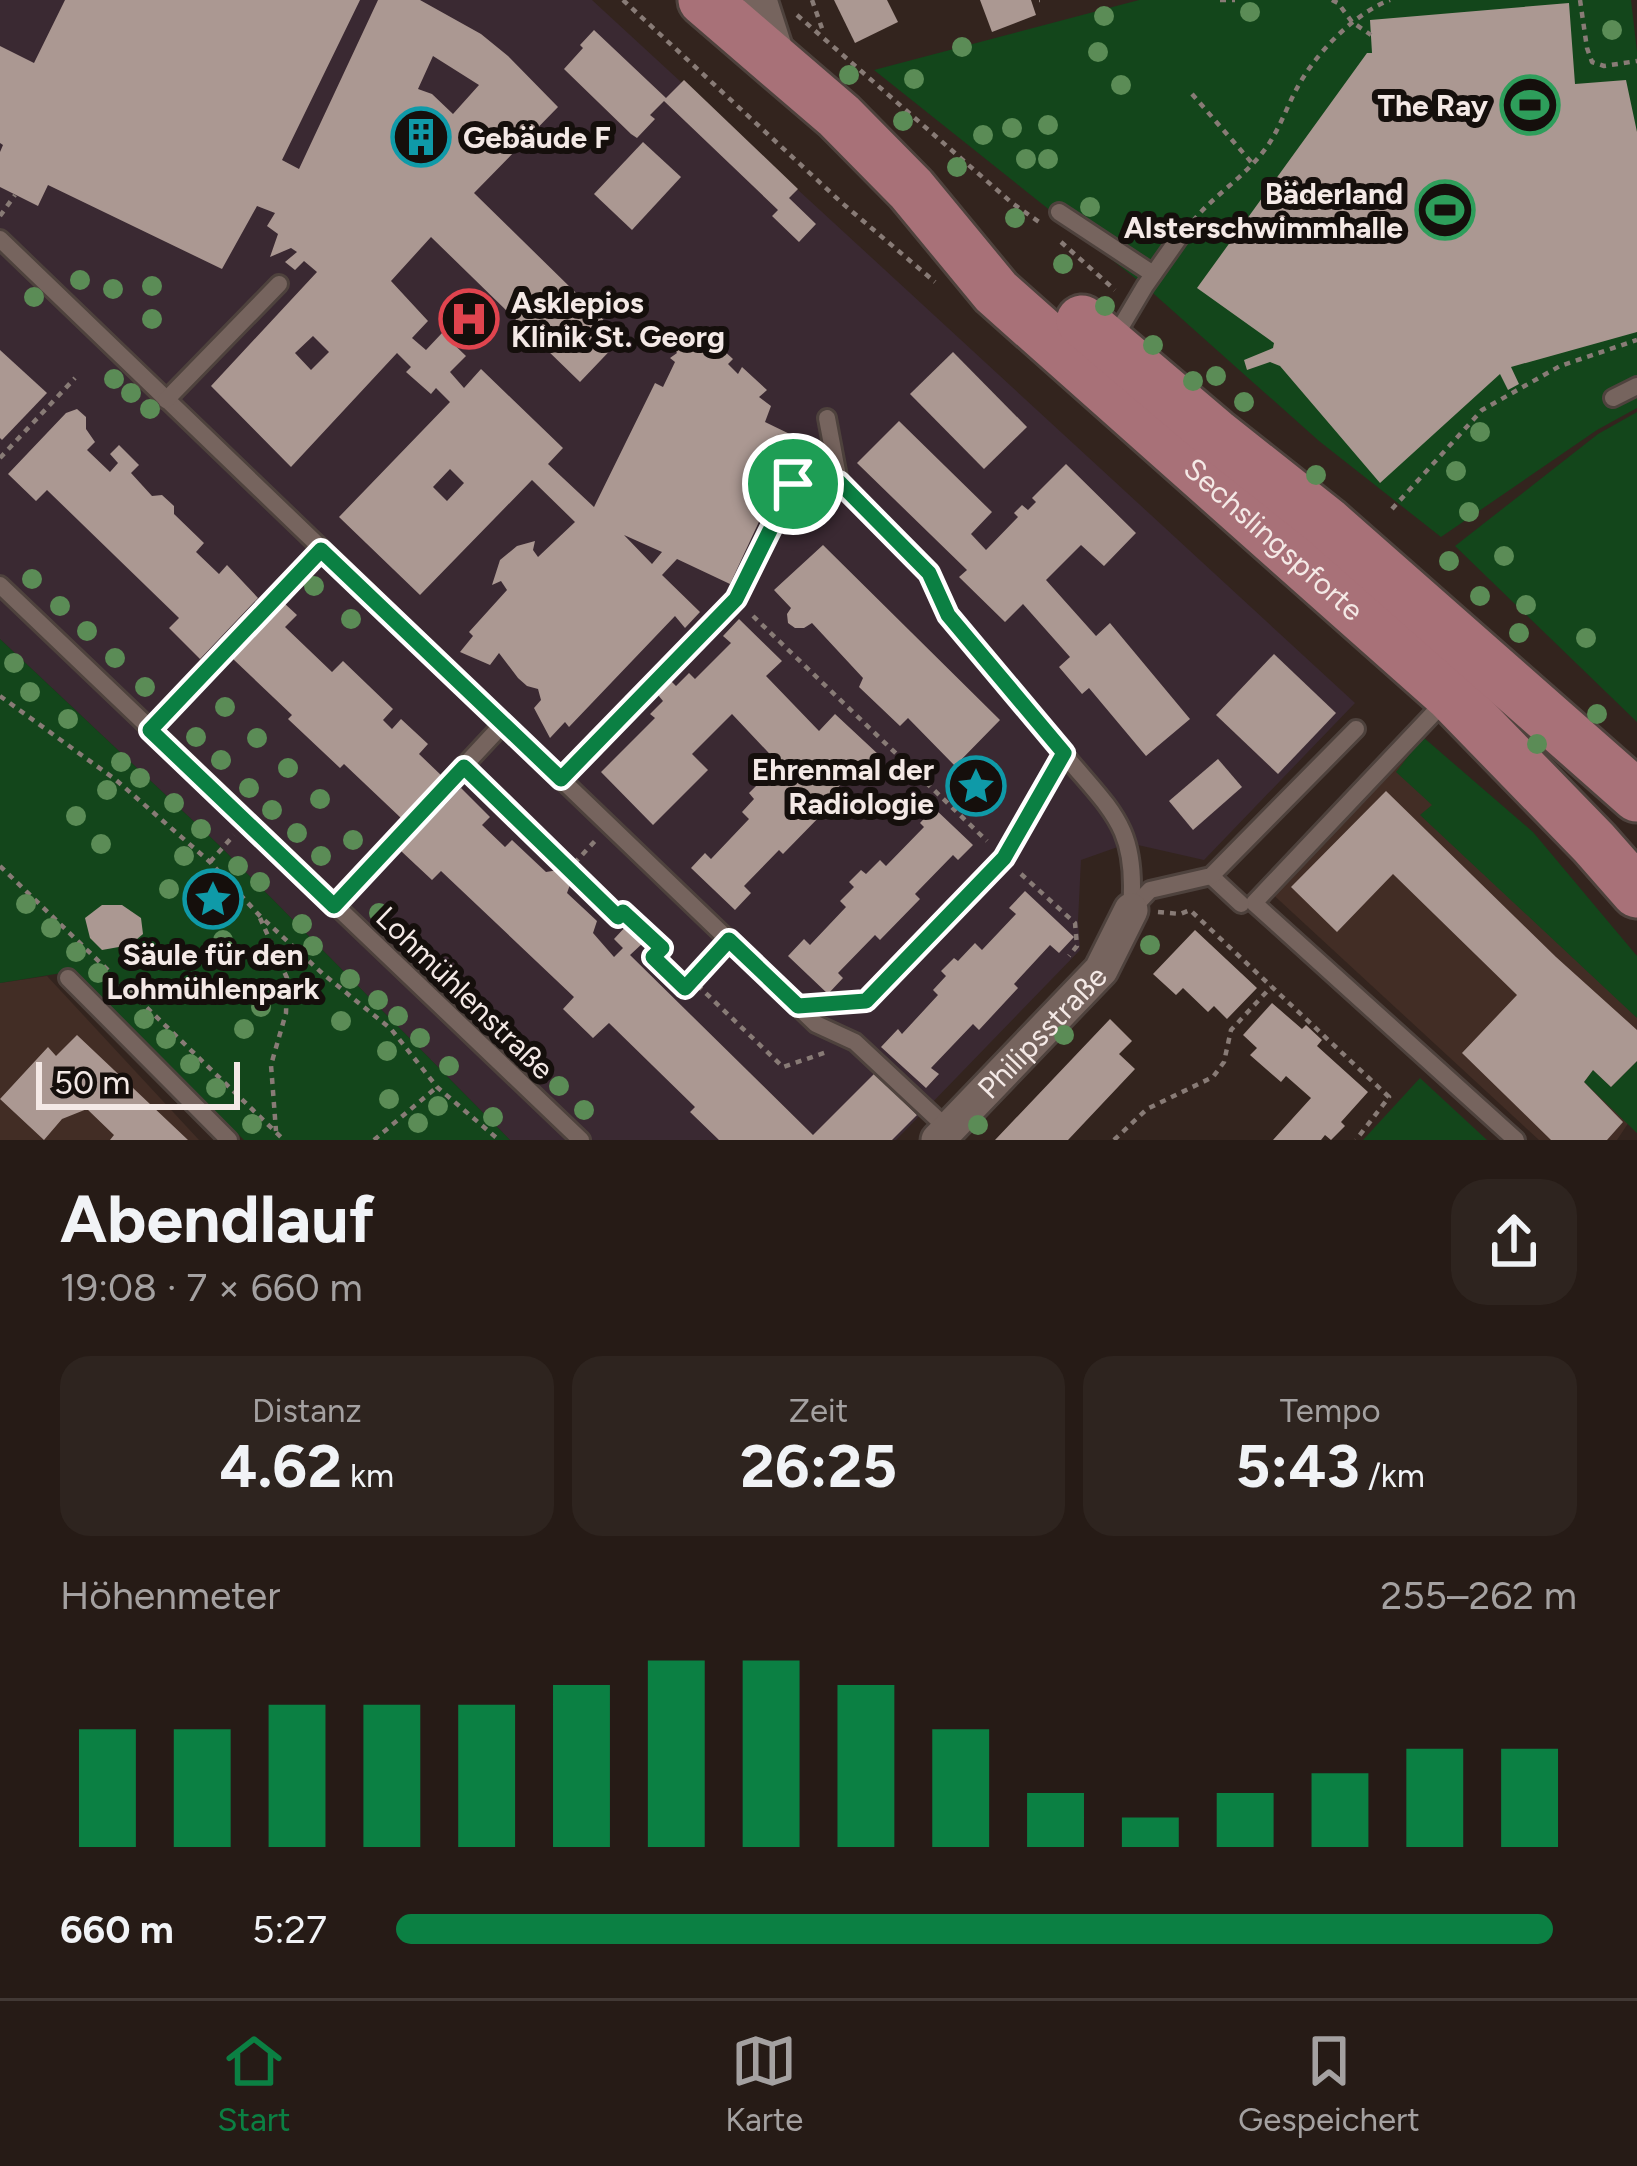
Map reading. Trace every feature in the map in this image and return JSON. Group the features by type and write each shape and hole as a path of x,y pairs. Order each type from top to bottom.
{"main road":[{"name":"Sechslingspforte","path":"704,0 780,63 911,188 996,292 1451,695 1637,892"},
{"name":"Sechslingspforte","path":"911,188 1012,260 1122,326 1215,434 1326,521 1633,789"}],"street":[{"path":"760,0 780,63"},
{"name":"Philipsstraße","path":"943,1135 1101,970 1131,910"}],"lane":[{"path":"1059,212 1153,274"},
{"path":"1122,326 1181,235"},
{"path":"0,239 816,1024 855,1042 943,1135"},
{"path":"166,400 279,284"},
{"path":"1613,398 1637,386"},
{"path":"826,418 839,482 929,573 948,615 1119,821 1132,868 1131,910"},
{"path":"561,779 736,599 793,484 839,482"},
{"path":"150,730 321,550"},
{"name":"Lohmühlenstraße","path":"0,585 581,1140"},
{"path":"1451,695 1254,904 1516,1140"},
{"path":"334,906 503,724"},
{"path":"1131,910 1150,890 1211,876 1356,729"},
{"path":"798,1006 866,1001 1004,858 1064,753"},
{"path":"1211,876 1241,904"},
{"path":"68,978 230,1140"}],"path":[{"path":"812,0 826,39"},
{"path":"1220,0 1235,0"},
{"path":"1332,0 1371,35"},
{"path":"1181,235 1252,163 1278,129 1314,60 1352,22 1390,0"},
{"path":"1580,0 1592,62 1604,66 1637,61"},
{"path":"794,13 1122,326"},
{"path":"1192,94 1252,163"},
{"path":"0,215 15,195"},
{"path":"1392,509 1482,410 1560,366 1637,340"},
{"path":"0,458 75,378"},
{"path":"736,599 1075,923 1077,946 1069,956"},
{"path":"0,696 116,780 210,862 259,915 391,1029 437,1087 499,1140"},
{"path":"464,767 618,917 623,912 662,948 653,957 685,988 729,940"},
{"path":"568,870 609,826"},
{"path":"0,866 284,1140"},
{"path":"1180,914 1190,910 1389,1097 1356,1140"},
{"path":"259,915 287,978 286,1013 271,1065 276,1131"},
{"path":"692,980 783,1067 855,1042"},
{"path":"1114,1140 1147,1109 1213,1077 1224,1062 1232,1030 1270,987"},
{"path":"374,1140 437,1087"}],"shaded area":[{"name":"Asklepios Klinik St. Georg","path":"0,0 592,0 1355,703 1204,860 1129,843 1081,860 1080,950 896,1140 510,1140 222,848 0,639"},
{"path":"1400,746 1637,999 1637,1110 1617,1140 1539,1140 1267,889"},
{"path":"47,976 199,1140 0,1140 0,983"}],"green space":[{"path":"1139,0 1631,0 1637,52 1637,408 1597,430 1441,537 1319,441 1145,286 874,70"},
{"path":"1637,412 1637,722 1455,546 1598,434"},
{"path":"0,639 222,848 510,1140 244,1140 74,971 0,983"},
{"path":"1423,737 1533,832 1637,956 1637,1018 1420,815 1432,805 1396,772"},
{"path":"1637,1061 1637,1133 1584,1082 1593,1070 1611,1087"},
{"path":"1420,1078 1487,1140 1363,1140"}],"building":[{"path":"65,0 360,0 282,160 299,169 378,0 420,0 481,34 558,107 474,193 622,338 580,382 431,237 391,281 428,321 412,338 426,350 442,333 466,356 450,372 464,388 481,369 563,448 548,464 594,507 655,383 663,387 675,362 670,358 677,353 673,347 690,330 694,333 699,328 733,359 728,364 738,374 742,367 767,390 759,397 771,406 765,422 798,438 730,584 677,559 662,575 700,612 685,628 675,616 569,727 565,722 550,738 534,708 541,700 538,689 518,678 499,653 490,665 460,652 473,636 469,632 507,590 501,581 492,585 500,560 517,546 535,541 533,550 538,557 575,522 532,480 420,595 339,517 450,402 436,388 431,394 406,372 411,367 397,353 291,467 211,386 317,272 304,261 295,270 285,262 297,252 291,248 270,257 278,234 267,226 275,213 257,206 222,269 48,185 38,206 0,187 0,46 34,63","holes":["433,56 479,85 453,114 432,94 418,89","313,336 329,352 311,370 295,353","450,469 464,483 447,501 433,487","624,535 662,552 652,564"]},
{"path":"834,0 887,0 898,22 855,43"},
{"path":"980,0 1031,0 1036,15 992,32"},
{"name":"Bäderland Alsterschwimmhalle","path":"1569,3 1575,84 1626,80 1637,132 1637,332 1511,367 1519,384 1508,390 1500,374 1380,483 1280,366 1270,362 1247,370 1244,360 1273,348 1274,343 1197,288 1367,53 1372,53 1370,20"},
{"path":"594,30 666,98 684,80 798,189 789,198 816,224 799,242 772,216 778,210 664,101 637,138 564,69"},
{"path":"643,142 681,177 632,230 594,194"},
{"path":"0,350 47,393 2,440 0,438"},
{"path":"953,352 1027,427 984,469 910,394"},
{"path":"77,409 86,417 86,429 95,442 87,450 110,472 118,463 110,454 119,445 139,465 131,473 152,496 162,495 174,506 174,514 204,543 196,552 219,574 227,565 258,598 200,659 169,628 179,618 47,490 36,501 8,474 66,413"},
{"path":"899,421 992,512 971,534 986,550 1018,517 1014,513 1022,505 1028,510 1036,502 1032,498 1066,464 1136,533 1104,566 1081,545 1046,580 1096,636 1110,623 1190,719 1146,756 1089,688 1082,694 1059,667 1070,657 1023,604 1005,622 959,577 967,570 857,463"},
{"path":"823,545 1000,720 955,766 908,718 900,726 859,687 863,678 812,623 795,628 788,623 791,608 774,590"},
{"path":"284,603 297,615 285,627 332,672 343,661 393,709 383,720 392,729 401,719 428,744 419,754 443,777 402,819 288,719 292,715 232,658"},
{"path":"739,619 782,661 766,676 819,731 835,714 879,755 861,774 856,769 821,805 826,810 744,886 751,893 735,910 691,868 705,853 711,859 749,819 742,812 754,799 749,793 764,778 769,783 783,768 732,714 692,754 708,770 653,825 601,772 655,718 650,714 663,701 658,695 671,681 676,686 689,673 695,679 731,643 723,636"},
{"path":"1274,654 1336,713 1278,774 1216,715"},
{"path":"1218,759 1242,787 1193,830 1169,801"},
{"path":"461,788 490,817 482,825 505,847 512,840 546,872 558,870 571,882 567,893 597,921 593,933 614,957 623,948 614,939 627,925 644,942 630,955 813,1135 875,1073 917,1115 892,1140 719,1140 690,1112 695,1107 609,1023 593,1038 563,1009 574,997 441,871 432,880 401,851"},
{"path":"1386,791 1637,1030 1637,1061 1611,1087 1593,1070 1584,1082 1623,1122 1607,1140 1551,1140 1462,1053 1517,995 1393,874 1337,932 1291,887"},
{"path":"934,808 973,845 958,860 953,855 915,894 920,899 880,940 875,935 838,973 843,978 828,994 788,956 804,939 810,945 846,907 840,901 854,887 849,882 880,860 886,866 924,827 920,823"},
{"path":"1025,891 1074,937 1059,953 1050,945 979,1030 973,1024 931,1068 939,1074 926,1088 881,1047 898,1029 902,1034 938,995 933,990 946,976 941,971 954,958 958,961 975,943 982,950 1016,914 1009,908"},
{"path":"102,905 122,905 141,918 143,934 130,945 102,950 90,938 85,918"},
{"path":"1195,930 1257,988 1227,1019 1214,1006 1208,1012 1183,988 1176,995 1153,974"},
{"path":"1272,1003 1302,1029 1306,1025 1322,1040 1317,1046 1368,1092 1331,1140 1325,1135 1321,1140 1273,1140 1311,1098 1286,1076 1281,1082 1250,1055 1257,1048 1243,1035"},
{"path":"1110,1019 1132,1041 1119,1054 1135,1069 1068,1140 995,1140"},
{"path":"77,1035 188,1140 110,1140 114,1135 87,1109 62,1119 44,1140 0,1099 48,1047 56,1056"}],"place":[{"name":"The Ray","path":"1530,105"},
{"name":"Gebäude F","path":"421,137"},
{"name":"Bäderland Alsterschwimmhalle","path":"1445,210"},
{"name":"Asklepios Klinik St. Georg","path":"469,319"},
{"name":"Ehrenmal der Radiologie","path":"976,786"},
{"name":"Säule für den Lohmühlenpark","path":"213,899"}],"route":[{"path":"839,482 929,573 948,615 1064,753 1004,858 866,1001 798,1006 729,940 685,988 653,957 662,948 623,912 618,917 464,767 334,906 150,730 321,550 561,779 736,599 793,484 839,482"}]}
